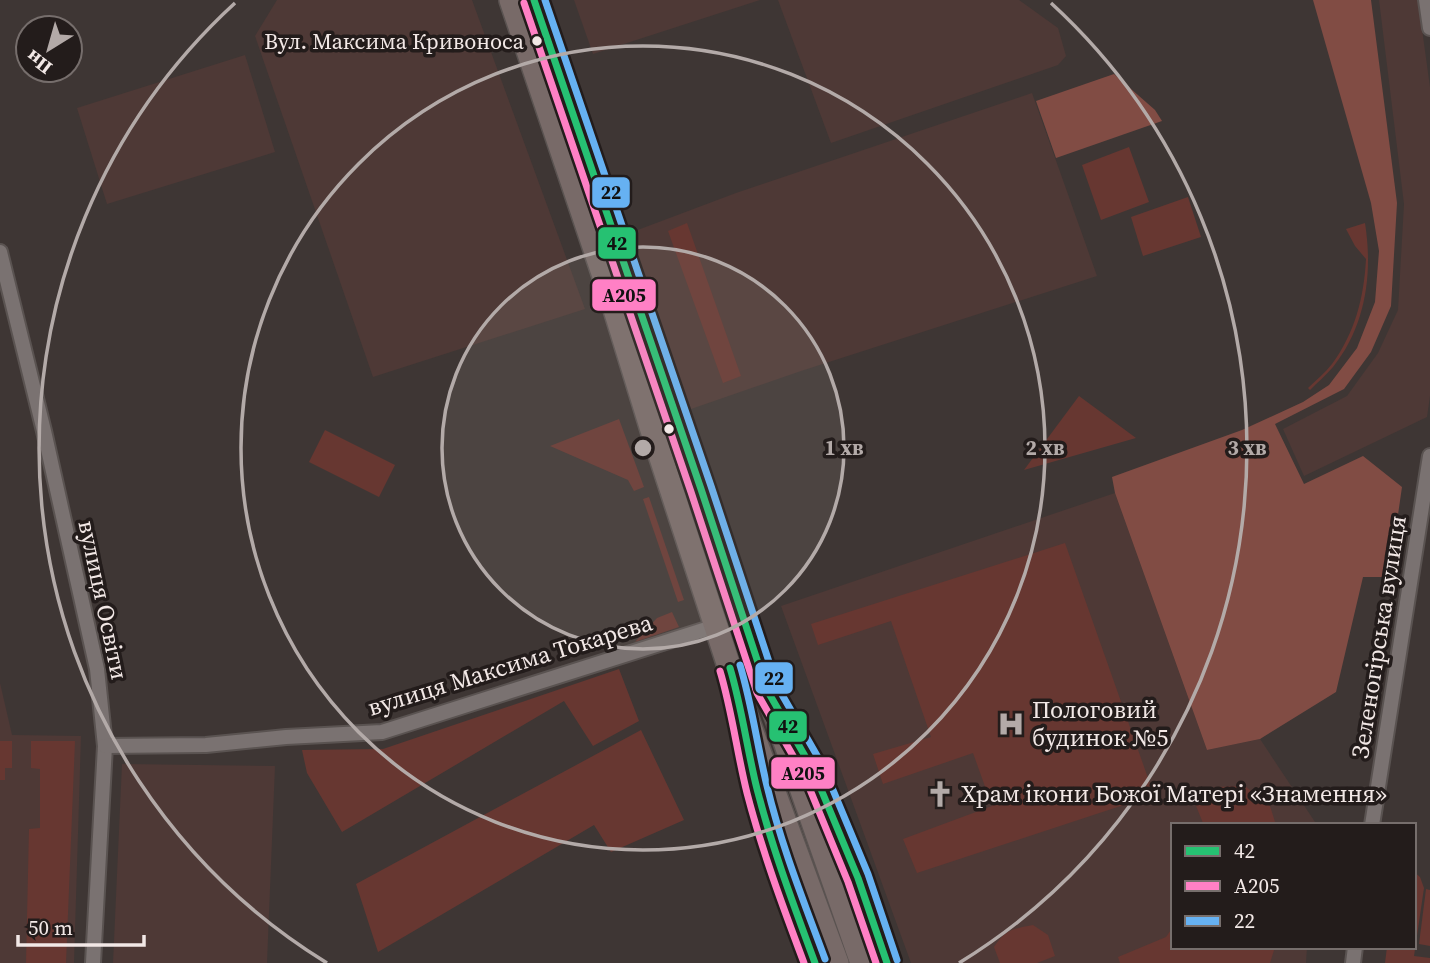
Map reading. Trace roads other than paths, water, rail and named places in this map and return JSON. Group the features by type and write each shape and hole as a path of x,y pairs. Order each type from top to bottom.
{"main road":[{"path":"511,0 739,697 837,963"},
{"path":"534,0 862,963"},
{"path":"767,690 813,770 858,878 887,963"},
{"path":"739,697 757,789 786,884 815,963"}],"street":[{"path":"1426,0 1430,28"},
{"name":"вулиця Освіти","path":"0,252 44,430 97,668 104,746 93,963"},
{"name":"Зеленогірська вулиця","path":"1373,823 1430,456"},
{"name":"вулиця Максима Токарева","path":"104,746 206,745 286,737 382,733 716,626"}],"place":[{"name":"Вул. Максима Кривоноса","path":"537,41"},
{"name":"Пологовий будинок №5","path":"1011,724"},
{"name":"Храм ікони Божої Матері «Знамення»","path":"940,794"}]}
